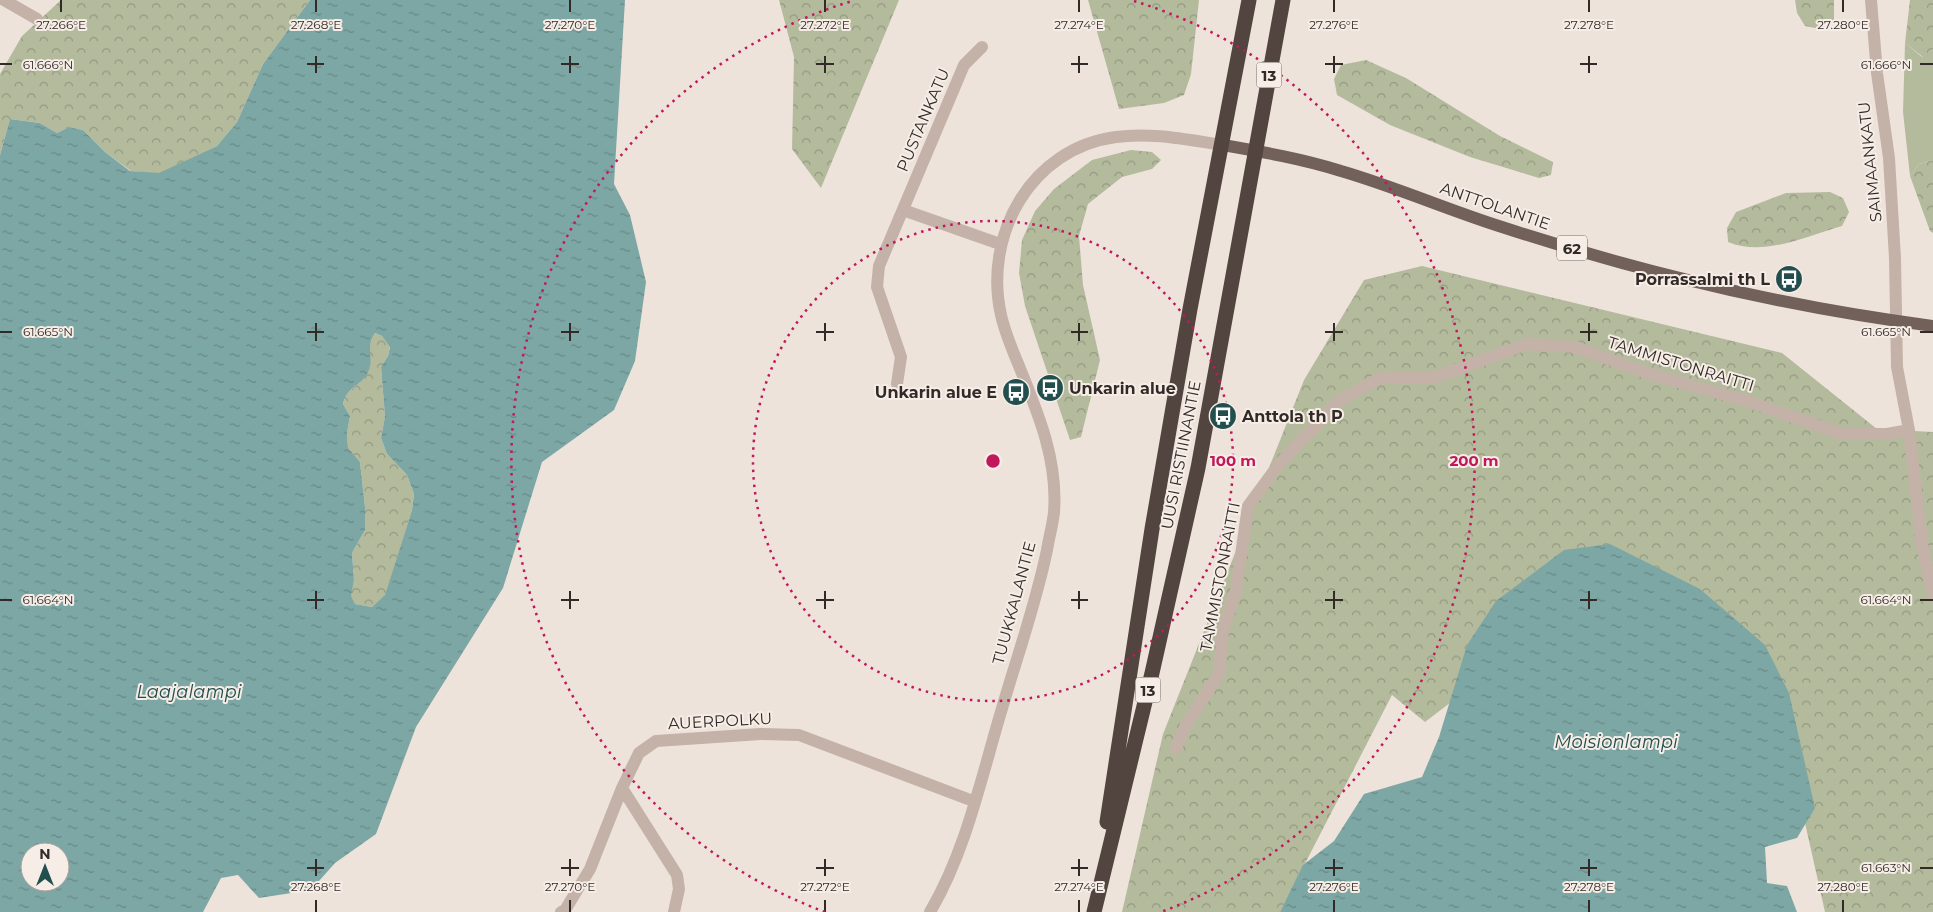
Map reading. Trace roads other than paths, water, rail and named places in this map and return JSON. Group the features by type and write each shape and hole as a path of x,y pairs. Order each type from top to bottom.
{"highway":[{"name":"UUSI RISTIINANTIE","path":"1094,912 1154,519 1190,309 1223,145 1249,0"},
{"name":"UUSI RISTIINANTIE","path":"1094,912 1152,674 1198,468 1283,0"}],"main road":[{"name":"62","path":"1223,145 1255,150"},
{"name":"ANTTOLANTIE","path":"1255,150 1340,170 1501,227 1644,270 1740,294 1933,326"}],"street":[{"path":"4,0 37,19"},
{"name":"SAIMAANKATU","path":"1872,0 1877,72 1889,158 1897,367 1909,430 1922,544 1933,595"},
{"name":"PUSTANKATU","path":"897,384 901,358 877,286 879,266 964,65 982,47"},
{"name":"TUUKKALANTIE","path":"930,912 950,873 974,801 1040,584 1054,514 1054,485 1049,448 1000,312 997,271 1000,244 1007,222 1023,192 1054,163 1073,151 1115,137 1138,136 1223,145"},
{"path":"903,210 1000,244"},
{"name":"TAMMISTONRAITTI","path":"1176,748 1185,727 1219,674 1223,630 1236,590 1248,506 1279,464 1339,401 1382,377 1433,378 1527,344 1574,347 1653,375 1744,400 1842,434 1887,434 1909,430"},
{"name":"AUERPOLKU","path":"561,912 565,910 590,869 622,788 639,753 656,741 761,734 799,735 974,801"},
{"path":"622,788 677,875 679,889 674,912"}],"water":[{"name":"Laajalampi","path":"310,0 625,0 614,184 630,215 646,282 635,361 614,410 542,462 503,588 416,727 376,834 335,863 311,890 259,898 238,875 221,878 203,912 0,912 0,155 10,119 40,123 57,133 69,127 83,130 105,152 130,171 159,173 217,146 237,122 263,64","holes":["375,333 382,336 390,347 388,356 381,367 385,416 381,438 387,454 407,475 414,494 412,510 385,595 372,607 355,604 351,596 354,580 352,553 365,530 365,507 360,462 348,448 347,433 350,416 343,404 350,390 367,374 371,363 370,344"]},
{"name":"Moisionlampi","path":"1610,544 1700,589 1765,645 1789,693 1815,808 1797,838 1765,847 1767,883 1787,886 1797,912 1280,912 1303,865 1334,841 1364,794 1422,777 1439,737 1467,645 1496,601 1564,550"}],"place":[{"name":"Porrassalmi th L","path":"1789,279"},
{"name":"Unkarin alue","path":"1050,388"},
{"name":"Unkarin alue E","path":"1016,392"},
{"name":"Anttola th P","path":"1223,416"}]}
